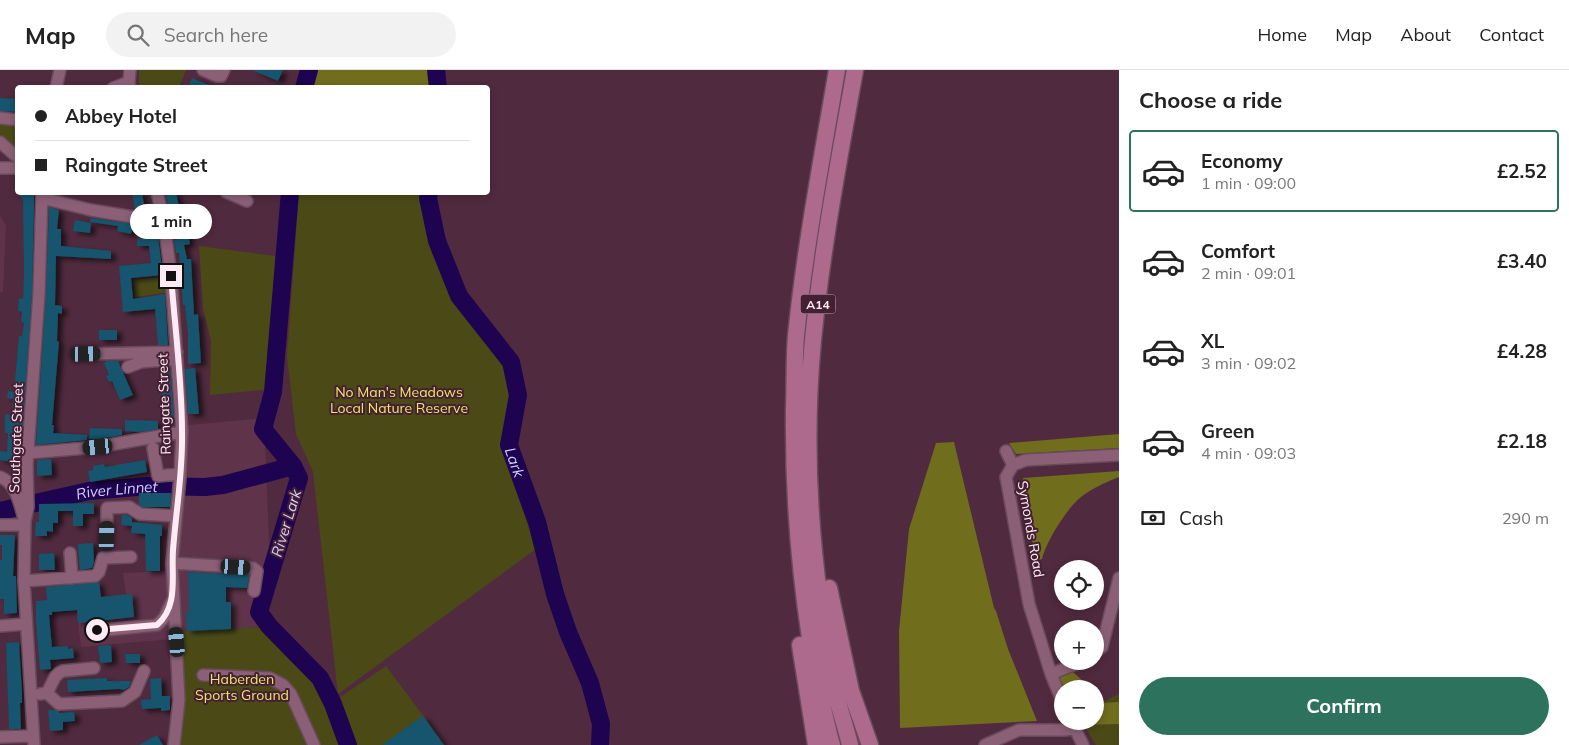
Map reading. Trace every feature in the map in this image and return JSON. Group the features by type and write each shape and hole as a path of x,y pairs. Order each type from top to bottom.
{"highway":[{"name":"A14","path":"832,745 815,669 798,551 793,459 796,337 812,215 838,70"},
{"name":"A14","path":"850,745 836,695 819,596 813,541 809,468 813,340 829,216 854,70"},
{"path":"813,541 826,578 851,690 870,745"},
{"path":"798,551 792,586 816,745"}],"street":[{"path":"57,85 60,70"},
{"path":"202,70 217,76 223,73"},
{"path":"0,118 15,120"},
{"path":"0,142 15,155"},
{"path":"42,195 91,210 164,222"},
{"name":"Southgate Street","path":"34,741 24,581 24,504 39,293 42,195"},
{"name":"Raingate Street","path":"158,195 164,222 177,356 182,432 172,563 172,601 179,700 174,745"},
{"path":"233,195 247,201"},
{"path":"86,354 177,356"},
{"path":"128,367 140,362 177,356"},
{"path":"28,453 98,447 182,432"},
{"path":"153,448 158,476 180,476"},
{"path":"1006,451 1013,465"},
{"name":"Symonds Road","path":"1054,681 1029,604 1006,477 1013,465 1026,460 1119,455"},
{"path":"24,504 3,478 21,471 27,465"},
{"path":"107,536 107,508 130,507 140,514 176,516"},
{"path":"0,526 24,523"},
{"path":"70,553 72,578"},
{"path":"24,581 95,576 99,572 103,558 131,557"},
{"path":"172,563 253,568 257,571 254,591"},
{"path":"1104,639 1119,578"},
{"path":"97,630 157,625 164,618 172,601"},
{"path":"0,626 26,624"},
{"path":"47,693 59,673 94,668"},
{"path":"1051,674 1061,670"},
{"path":"31,694 47,693 59,704 122,701 136,692 144,671"},
{"path":"202,675 270,678 283,685 291,694 314,745"},
{"path":"985,745 1019,730 1054,727"},
{"path":"1076,730 1083,745"},
{"path":"0,737 34,741"}],"shaded area":[{"path":"316,70 428,70 430,85 312,85"},
{"path":"0,216 6,226 3,292 0,292"},
{"path":"264,418 270,566 255,610 257,616 268,627 180,631 178,553 187,484 188,425"},
{"path":"1119,434 1119,448 1016,454 1009,443"},
{"path":"954,442 994,608 1037,721 900,728 899,631 909,529 936,443"},
{"path":"1119,471 1119,477 1095,488 1075,502 1052,535 1042,559 1036,561 1025,502 1023,478"},
{"path":"167,571 172,639 81,647 75,600 126,594 123,573"},
{"path":"1054,670 1071,670 1082,680 1059,680"},
{"path":"1119,702 1119,724 1104,724 1104,703"}],"green space":[{"path":"139,70 186,70 180,85 139,85"},
{"path":"0,123 15,123 15,147 0,134"},
{"name":"No Man's Meadows Local Nature Reserve","path":"299,195 425,195 423,218 455,298 503,358 509,399 501,447 536,549 338,694 313,472 296,434 287,356"},
{"path":"199,246 275,256 272,389 210,395 211,341 203,309"},
{"path":"171,276 172,292 135,297 133,280"},
{"name":"Haberden Sports Ground","path":"268,627 318,682 344,745 177,745 183,712 181,631"},
{"path":"386,666 445,745 352,745 336,700"},
{"path":"1119,694 1119,745 1096,745 1087,730 1104,730 1104,702"}],"building":[{"path":"252,70 283,70 278,81"},
{"path":"192,78 209,85 189,85"},
{"path":"0,98 15,99 15,112 0,111"},
{"path":"20,195 34,195 32,293 20,463 0,460 0,451 7,452 8,433 5,433 5,414 11,415 13,399 7,398 8,391 14,392 19,336 22,336 24,323 21,322 22,312 18,311 19,298 23,299 23,201"},
{"path":"132,195 142,195 145,211 135,210"},
{"path":"166,195 177,195 180,211 184,210 190,244 184,245 187,259 191,259 194,315 198,314 201,363 188,364 188,334 185,305 183,305 179,253 176,253 174,240 177,240 171,209 169,209"},
{"path":"49,207 59,210 57,229 61,229 61,246 111,251 111,259 56,256 55,305 62,306 62,314 58,313 57,341 59,342 52,425 54,425 53,433 87,435 87,440 36,445 46,294"},
{"path":"91,218 133,224 131,234 117,231 118,226 90,222"},
{"path":"75,220 91,223 90,233 73,231"},
{"path":"149,227 157,228 163,275 131,278 133,299 165,294 168,345 158,345 155,309 123,312 119,266 151,263 149,246 137,246 137,239 151,238"},
{"path":"99,330 117,330 117,340 99,340"},
{"path":"107,361 118,361 133,395 120,400 112,381 109,382 106,376 109,375 104,363"},
{"path":"170,367 174,419 164,420 159,368"},
{"path":"195,368 199,414 188,414 185,369"},
{"path":"125,420 158,421 158,429 141,432 125,431"},
{"path":"90,428 122,429 122,435 89,439"},
{"path":"51,459 52,475 37,476 37,460"},
{"path":"145,460 147,472 90,482 88,471 93,470 93,466 104,464 105,467"},
{"path":"139,493 171,493 170,507 142,507 139,505"},
{"path":"94,503 94,514 83,514 83,526 73,526 73,511 58,511 58,523 53,523 53,532 47,531 47,536 35,536 36,522 39,522 39,504"},
{"path":"122,515 132,518 132,522 162,525 162,536 160,536 160,571 146,571 145,534 131,533 132,526 121,525"},
{"path":"0,535 15,535 13,576 16,576 17,613 4,614 4,599 0,599 2,545 0,545"},
{"path":"93,543 94,562 92,568 80,570 78,544"},
{"path":"54,553 55,570 39,570 39,554"},
{"path":"188,572 249,575 247,588 226,587 226,602 231,602 231,629 187,631 186,611 189,611"},
{"path":"99,582 101,597 132,594 134,617 78,623 77,610 52,612 52,615 49,615 52,647 68,646 68,649 73,648 74,658 50,660 51,669 40,670 36,601 47,600 46,587"},
{"path":"19,642 22,693 22,703 20,703 21,729 9,729 6,643"},
{"path":"111,645 112,662 100,663 98,646"},
{"path":"125,654 140,654 140,663 126,663"},
{"path":"107,678 107,681 131,681 129,687 124,690 68,692 67,680"},
{"path":"161,678 162,696 170,696 170,710 161,711 161,708 142,709 141,700 151,699 150,679"},
{"path":"48,710 59,711 59,713 74,712 75,721 63,722 63,730 50,731"},
{"path":"423,716 444,745 382,745"},
{"path":"157,735 163,745 139,745"}],"waterway":[{"name":"River Lark","path":"305,85 309,70"},
{"name":"Lark","path":"436,70 438,85"},
{"name":"River Lark","path":"290,195 273,392 263,429 293,466 299,478 259,612 269,626 320,678 333,704 348,745"},
{"name":"Lark","path":"428,195 437,241 459,296 511,362 518,395 509,445 537,522 555,594 568,632 590,683 601,724 600,745"},
{"name":"River Linnet","path":"0,511 89,491 148,486 205,487 223,485 293,466"}],"route":[{"path":"97,630 157,625 164,618 172,601 172,563 182,432 171,276"}]}
